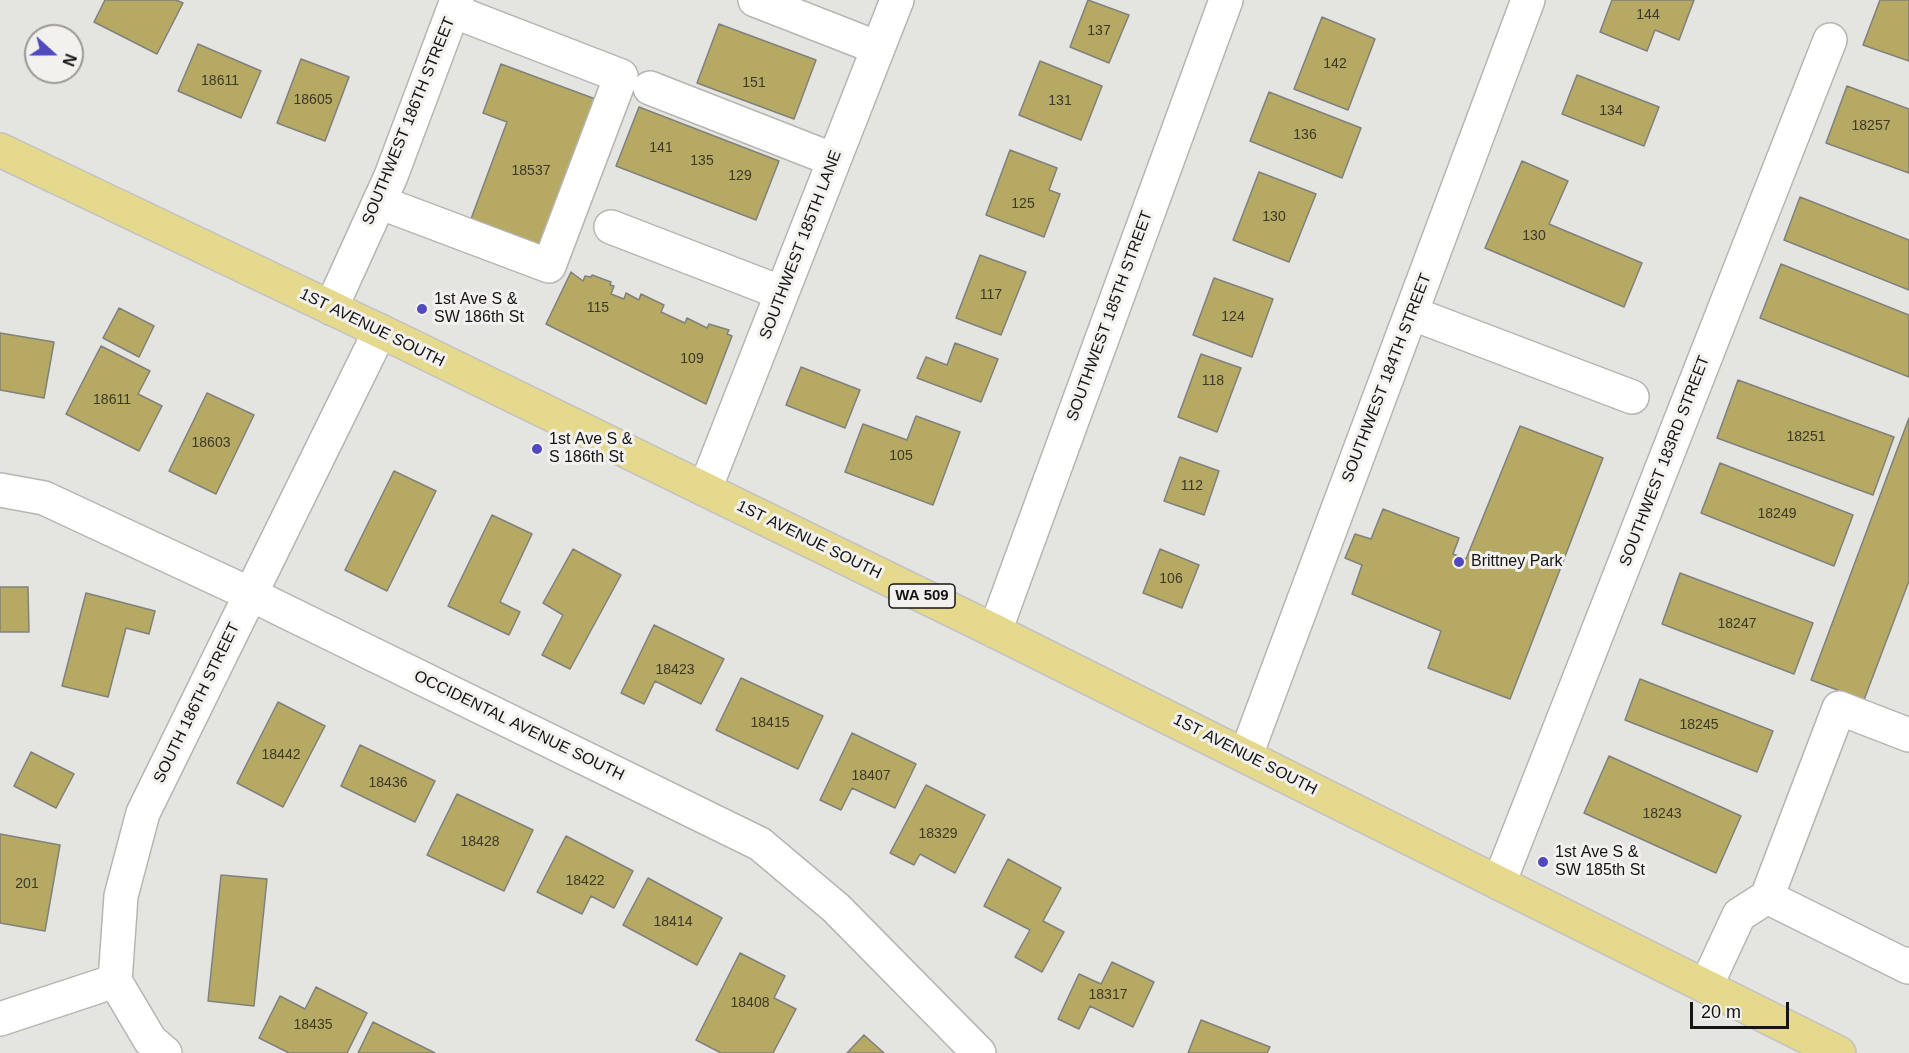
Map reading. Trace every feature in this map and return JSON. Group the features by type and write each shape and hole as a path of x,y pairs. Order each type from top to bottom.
{"main road":[{"name":"1ST AVENUE SOUTH","path":"0,150 380,331 995,631 1839,1053"}],"street":[{"path":"754,0 878,48"},
{"name":"SOUTHWEST 185TH LANE","path":"705,489 897,0"},
{"name":"SOUTHWEST 185TH STREET","path":"995,631 1226,0"},
{"name":"SOUTHWEST 184TH STREET","path":"1246,755 1528,0"},
{"path":"379,202 549,266 621,76 455,5"},
{"name":"SOUTHWEST 186TH STREET","path":"331,308 392,176 455,5"},
{"name":"SOUTHWEST 183RD STREET","path":"1499,883 1830,40"},
{"path":"650,88 834,160"},
{"path":"611,227 782,293"},
{"path":"1412,313 1632,397"},
{"name":"SOUTH 186TH STREET","path":"115,981 121,896 143,813 380,331"},
{"name":"OCCIDENTAL AVENUE SOUTH","path":"0,490 44,498 250,594 760,844 836,908 979,1053"},
{"path":"1706,986 1740,915 1767,897 1839,708 1909,735"},
{"path":"1767,897 1908,967 1909,964"},
{"path":"0,1019 115,981 150,1040 165,1053"}],"building":[{"path":"105,0 176,0 183,3 157,54 94,22"},
{"path":"1088,0 1129,15 1109,63 1070,47"},
{"path":"1612,0 1694,0 1679,40 1655,30 1647,51 1600,32"},
{"path":"1880,0 1909,0 1909,61 1863,45"},
{"path":"1322,17 1375,39 1348,110 1294,89"},
{"path":"719,24 816,60 794,119 697,83"},
{"path":"198,44 261,71 241,118 178,91"},
{"path":"301,59 349,77 325,141 277,123"},
{"path":"1040,61 1102,86 1081,140 1019,115"},
{"path":"501,64 598,100 543,247 471,219 507,122 483,113"},
{"path":"1577,75 1659,107 1644,146 1562,114"},
{"path":"1847,86 1909,109 1909,173 1826,143"},
{"path":"1269,92 1361,128 1342,178 1250,141"},
{"path":"639,107 779,161 756,220 616,166"},
{"path":"1010,150 1057,168 1049,190 1060,194 1044,237 986,215"},
{"path":"1522,161 1568,181 1549,224 1642,263 1624,307 1485,248"},
{"path":"1259,172 1316,194 1289,262 1233,240"},
{"path":"1800,197 1909,240 1909,290 1784,240"},
{"path":"980,255 1026,272 1001,335 956,318"},
{"path":"1781,264 1909,315 1909,377 1760,318"},
{"path":"571,272 583,281 585,276 591,277 592,275 611,282 610,285 614,286 611,294 624,299 626,293 639,300 641,294 664,305 661,312 685,323 687,318 707,328 709,324 729,330 727,334 732,336 706,404 546,324"},
{"path":"1214,278 1273,299 1252,357 1193,335"},
{"path":"119,308 154,326 139,357 103,338"},
{"path":"0,333 54,342 44,398 0,390"},
{"path":"955,343 998,359 981,402 917,378 926,357 947,365"},
{"path":"101,346 150,371 138,394 162,406 139,451 66,414"},
{"path":"1201,354 1241,368 1217,432 1178,417"},
{"path":"801,367 860,390 845,428 786,405"},
{"path":"1738,380 1894,437 1873,495 1717,438"},
{"path":"207,393 254,415 216,494 169,471"},
{"path":"916,416 960,432 933,505 845,472 863,424 907,440"},
{"path":"1909,418 1909,581 1864,700 1811,680"},
{"name":"Brittney Park","path":"1520,426 1603,458 1510,699 1428,668 1441,631 1352,594 1362,565 1345,558 1355,534 1371,539 1383,509 1459,538 1453,554 1466,559"},
{"path":"1180,457 1219,471 1204,515 1164,501"},
{"path":"1720,463 1853,515 1834,566 1701,513"},
{"path":"394,471 436,491 387,591 345,570"},
{"path":"492,515 532,534 500,602 520,612 509,635 448,606"},
{"path":"573,549 621,575 570,669 542,655 563,615 543,603"},
{"path":"1160,549 1199,565 1182,608 1143,593"},
{"path":"1680,573 1813,623 1794,674 1662,624"},
{"path":"0,587 28,587 29,632 0,632"},
{"path":"86,593 155,611 149,634 126,628 108,697 62,686"},
{"path":"654,625 724,659 701,704 655,681 644,704 621,693"},
{"path":"741,678 823,716 798,769 716,730"},
{"path":"1640,679 1773,731 1757,772 1625,720"},
{"path":"278,702 325,726 283,807 237,783"},
{"path":"852,733 916,764 895,808 852,788 841,810 820,800"},
{"path":"360,745 435,781 415,822 341,786"},
{"path":"31,752 74,774 56,808 14,786"},
{"path":"1609,756 1741,816 1716,873 1584,813"},
{"path":"926,785 985,815 955,873 920,854 914,865 890,853"},
{"path":"457,794 533,830 504,891 427,855"},
{"path":"0,834 60,845 45,931 0,923"},
{"path":"566,836 633,871 614,908 591,896 582,914 537,892"},
{"path":"1008,859 1061,888 1043,921 1064,932 1042,972 1015,957 1030,930 984,906"},
{"path":"221,875 267,879 254,1006 208,1001"},
{"path":"648,878 722,918 697,965 623,925"},
{"path":"740,953 785,976 774,998 796,1009 773,1053 721,1053 696,1040"},
{"path":"1112,962 1154,982 1133,1027 1090,1006 1079,1029 1058,1019 1079,974 1101,984"},
{"path":"316,987 367,1013 347,1053 289,1053 259,1038 280,996 305,1009"},
{"path":"1201,1020 1270,1047 1267,1053 1188,1053"},
{"path":"373,1022 435,1053 358,1053"},
{"path":"864,1035 884,1053 847,1053"}],"place":[{"name":"1st Ave S & SW 186th St","path":"422,309"},
{"name":"1st Ave S & S 186th St","path":"537,449"},
{"name":"Brittney Park","path":"1459,562"},
{"name":"1st Ave S & SW 185th St","path":"1543,862"}]}
